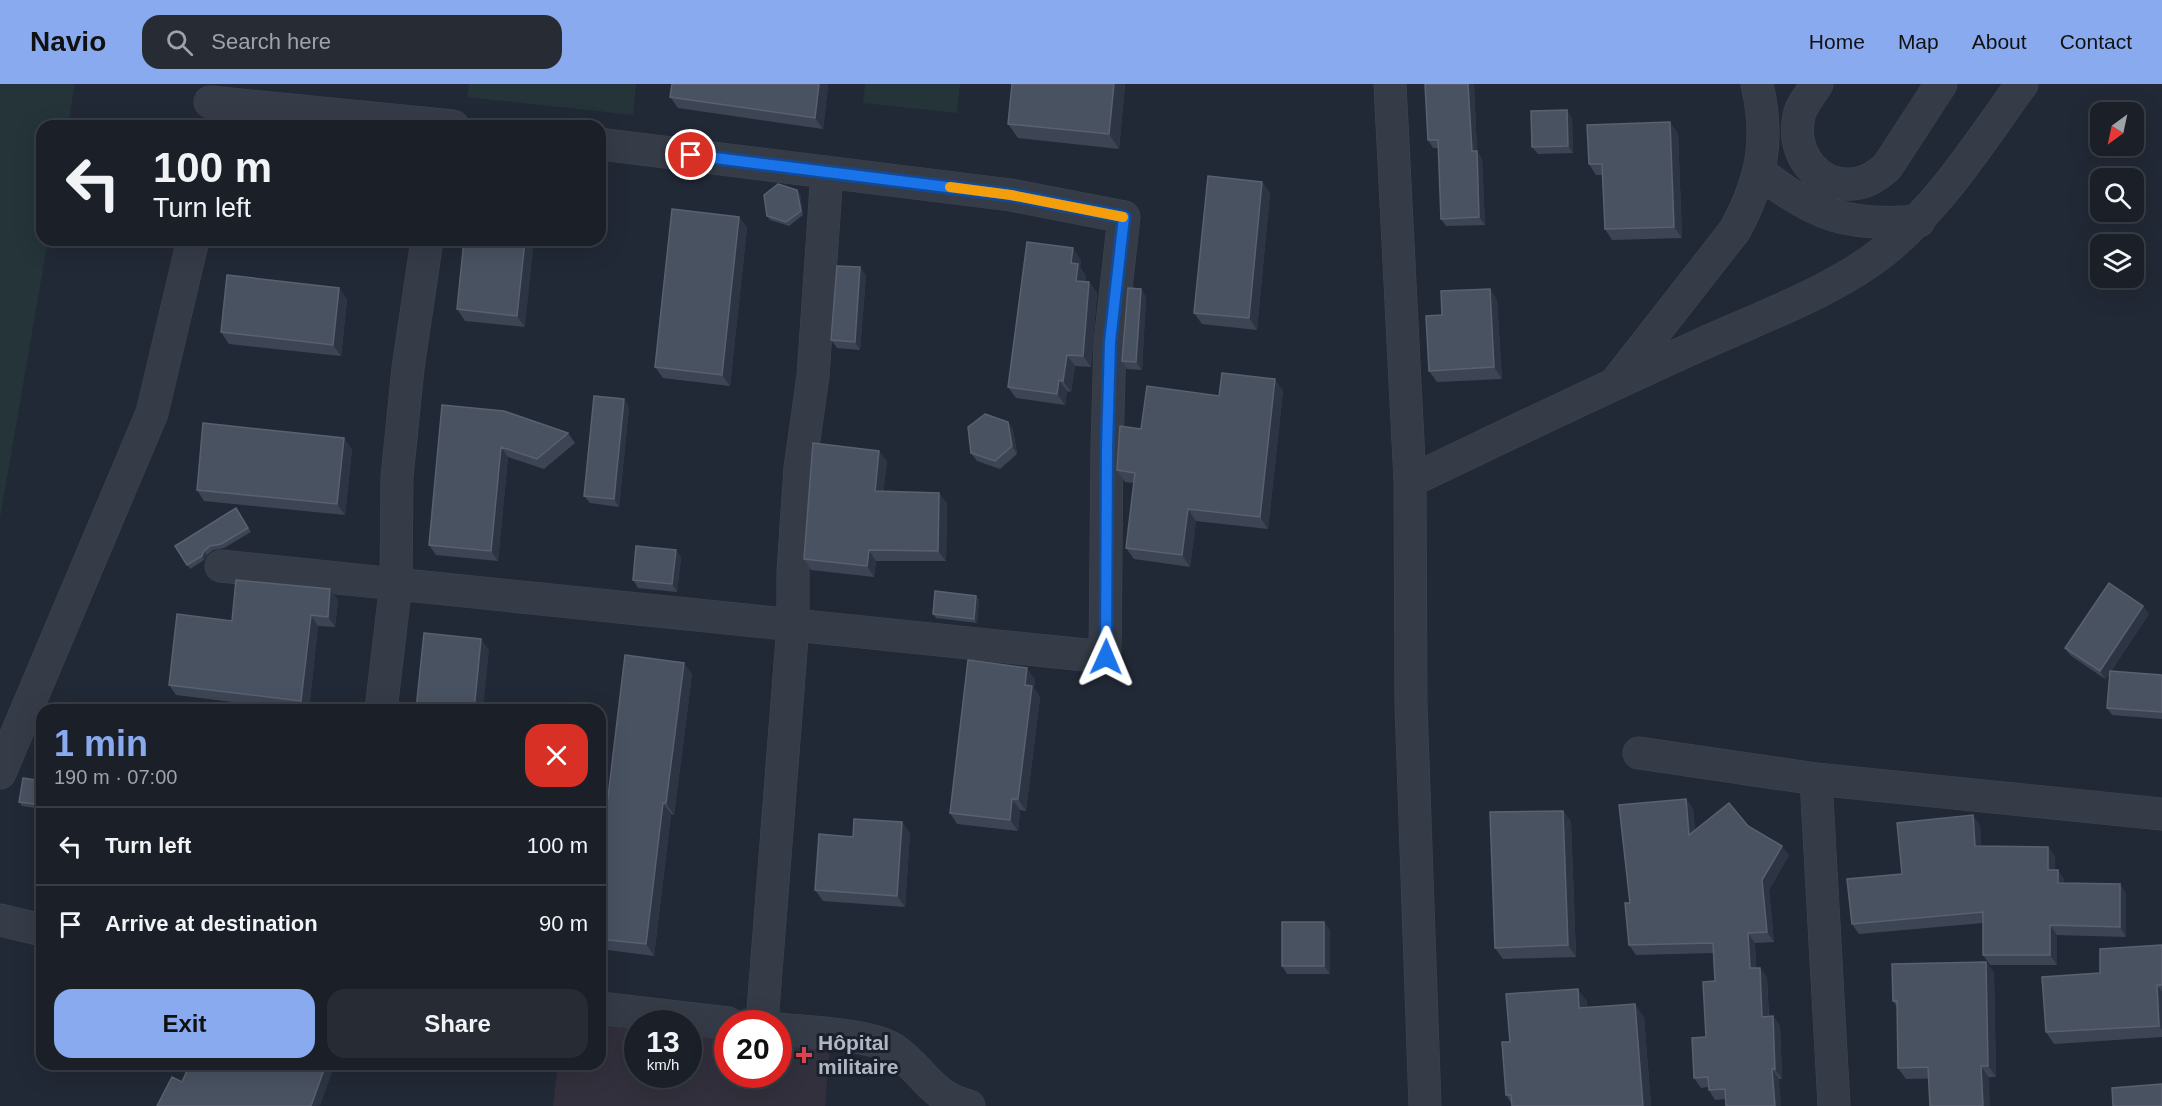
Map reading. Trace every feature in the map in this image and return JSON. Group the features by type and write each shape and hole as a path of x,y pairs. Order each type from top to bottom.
{"street":[{"path":"1390,84 1410,481 1411,705 1425,1106"},
{"path":"1614,384 1735,230 1750,202 1760,172 1764,134 1757,84"},
{"path":"1817,84 1799,113 1796,134 1800,153 1812,169 1829,180 1844,184 1860,183 1875,177 1887,167 1941,84"},
{"path":"1410,481 1841,279 1882,253 1919,221 1944,191 2022,84"},
{"path":"209,104 381,120"},
{"path":"221,566 1106,657 1110,342 1124,217 1011,195 606,145"},
{"path":"763,1010 793,625 793,571 799,491 813,376 827,172"},
{"path":"1760,172 1787,193 1817,210 1850,220 1884,224 1919,221"},
{"path":"0,773 6,741 152,413 192,246"},
{"path":"382,704 396,584 397,477 408,368 426,246"},
{"path":"1639,753 1816,779 2162,814"},
{"path":"1816,779 1834,1106"},
{"path":"0,920 36,929"},
{"path":"606,1009 714,1021"},
{"path":"792,1031 867,1040 891,1047 931,1088 954,1102 969,1106"}],"shaded area":[{"path":"0,84 74,84 69,120 36,120 36,246 47,246 0,518"},
{"path":"469,84 636,84 633,115 467,97"},
{"path":"865,84 960,84 957,113 863,103"},
{"name":"Hôpital militaire","path":"606,1018 624,1021 624,1088 702,1088 702,1030 714,1031 714,1088 792,1088 792,1042 830,1046 825,1106 553,1106 557,1070 606,1070"}],"building":[{"path":"672,84 819,84 815,118 670,97"},
{"path":"1012,84 1114,84 1109,134 1008,124"},
{"path":"1425,84 1468,84 1472,151 1477,151 1479,217 1441,219 1438,140 1428,140"},
{"path":"1567,110 1568,146 1532,147 1531,111"},
{"path":"1670,122 1674,227 1605,229 1602,164 1589,164 1587,125"},
{"path":"1208,176 1262,182 1249,318 1194,313"},
{"path":"778,184 797,190 801,211 786,222 767,216 764,195"},
{"path":"672,209 739,217 722,375 655,367"},
{"path":"1027,242 1073,248 1071,263 1078,264 1076,281 1089,282 1083,356 1067,355 1063,381 1059,380 1057,394 1008,387"},
{"path":"463,246 524,246 517,316 457,309"},
{"path":"837,266 860,267 855,342 831,340"},
{"path":"227,275 339,288 333,345 221,332"},
{"path":"1128,288 1141,289 1136,362 1122,361"},
{"path":"1490,289 1494,367 1429,371 1426,316 1442,315 1441,291"},
{"path":"1222,373 1275,379 1260,517 1188,509 1182,555 1126,548 1135,473 1117,470 1120,426 1141,429 1147,386 1219,396"},
{"path":"594,396 624,399 614,499 584,496"},
{"path":"442,405 504,411 568,433 537,459 501,447 491,551 429,545"},
{"path":"985,414 1008,422 1012,446 995,461 971,453 968,427"},
{"path":"203,423 344,438 337,504 197,490"},
{"path":"813,443 879,451 875,491 939,493 938,551 869,550 867,566 804,559"},
{"path":"236,508 248,528 221,544 210,546 202,556 187,565 175,546"},
{"path":"636,546 676,550 672,584 633,580"},
{"path":"236,580 330,589 328,617 311,615 301,701 169,685 177,614 232,621"},
{"path":"2109,583 2143,606 2100,671 2065,648"},
{"path":"935,591 976,596 974,619 933,614"},
{"path":"424,633 481,639 475,704 417,704"},
{"path":"625,655 684,663 666,803 663,803 646,944 606,940 607,805"},
{"path":"968,660 1027,668 1025,685 1032,686 1018,799 1012,799 1010,820 950,813"},
{"path":"2110,671 2162,675 2162,712 2107,708"},
{"path":"23,778 36,780 36,804 19,802"},
{"path":"1686,799 1689,835 1729,803 1748,826 1782,846 1762,880 1767,932 1748,933 1750,968 1760,968 1762,1017 1773,1016 1775,1069 1772,1069 1775,1106 1726,1106 1725,1089 1709,1090 1708,1077 1694,1078 1692,1038 1706,1037 1703,982 1715,981 1713,943 1629,945 1625,903 1630,903 1619,805"},
{"path":"1563,811 1568,945 1495,948 1490,812"},
{"path":"1973,815 1975,846 2048,847 2048,870 2058,870 2058,883 2120,884 2120,927 2050,925 2050,955 1983,955 1983,912 1852,924 1847,879 1902,874 1897,823"},
{"path":"854,819 902,822 897,896 815,890 819,834 853,837"},
{"path":"1282,922 1324,922 1324,966 1282,966"},
{"path":"2162,945 2162,985 2157,985 2159,1026 2046,1032 2042,977 2100,973 2100,949"},
{"path":"1986,962 1988,1066 1981,1066 1983,1106 1930,1106 1928,1067 1898,1068 1897,1001 1893,1001 1892,964"},
{"path":"1578,989 1579,1008 1635,1004 1643,1106 1512,1106 1511,1095 1506,1095 1502,1042 1510,1042 1506,994"},
{"path":"187,1070 324,1070 311,1106 157,1106 172,1077 182,1082"},
{"path":"2162,1084 2162,1106 2113,1106 2112,1088"}],"slow traffic":[{"path":"950,187 1011,195 1123,217"}],"place":[{"name":"Hôpital militaire","path":"804,1055"}],"route":[{"path":"691,155 1011,195 1124,217 1110,342 1106,657"}]}
